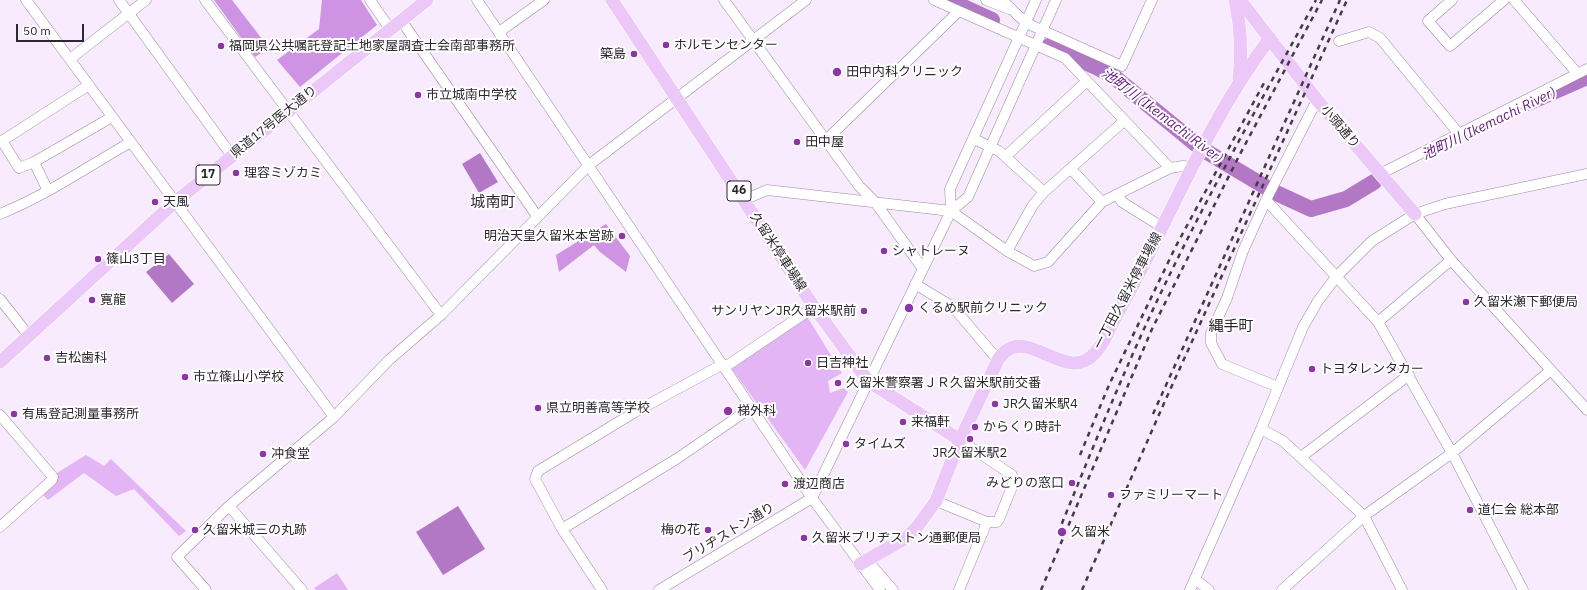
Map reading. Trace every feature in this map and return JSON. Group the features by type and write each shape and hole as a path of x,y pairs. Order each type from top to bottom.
{"main road":[{"name":"県道17号医大通り","path":"0,362 175,202 427,0"},
{"name":"久留米停車場線","path":"612,0 814,307 868,381"},
{"path":"1235,0 1242,56 1239,82"},
{"path":"1240,0 1270,38"},
{"name":"一丁田久留米停車場線","path":"863,562 906,538 917,527 936,501 960,440 998,360 1006,350 1022,346 1076,364 1086,362 1096,352 1239,82 1270,38"},
{"name":"小頭通り","path":"1270,38 1317,100 1415,214"},
{"name":"46","path":"868,381 960,440"}],"street":[{"path":"26,0 334,417"},
{"path":"118,0 232,156"},
{"path":"70,59 146,0"},
{"path":"205,0 441,315"},
{"path":"370,0 390,29"},
{"path":"477,0 812,498 863,562 880,590"},
{"path":"499,32 544,0"},
{"path":"724,0 859,186 875,202 923,269"},
{"path":"206,590 177,557 228,506 334,417 389,360 441,315 589,165 806,0"},
{"path":"934,0 1036,47 1064,58 1170,168"},
{"path":"986,0 1011,10"},
{"path":"1002,0 1026,23 1043,32 1122,66 1152,0"},
{"path":"951,211 950,189 1020,39 1036,0"},
{"path":"812,498 951,211 968,197 1056,0"},
{"path":"1452,0 1428,21 1450,46 1504,0"},
{"path":"1380,174 1584,71 1514,0"},
{"path":"826,140 959,11"},
{"path":"401,20 537,216"},
{"path":"1339,41 1369,32 1380,38 1459,134"},
{"path":"1006,156 1087,81"},
{"path":"89,85 2,141 19,168 34,162 112,117"},
{"path":"1278,387 1222,364 1211,343 1211,333 1227,298 1243,251 1266,200 1317,100"},
{"path":"1007,251 1033,204 1044,192 1124,121"},
{"path":"974,139 1006,156 1044,192"},
{"path":"0,214 27,203 75,177 131,142"},
{"path":"34,162 48,191"},
{"path":"744,200 767,190 951,211 1007,251 1034,266 1048,262 1102,202 1170,168 1194,165"},
{"path":"1071,169 1102,202"},
{"path":"1190,590 1261,429 1303,327 1318,301 1336,277 1372,242 1415,214 1444,204 1587,174"},
{"path":"1118,194 1122,202 1162,227"},
{"path":"1266,200 1378,322 1452,454 1523,590"},
{"path":"1415,214 1451,260 1587,410"},
{"path":"1378,322 1451,260"},
{"path":"915,284 953,307 998,360"},
{"path":"0,299 28,336"},
{"path":"602,590 562,529 535,479 538,471 635,412 724,366 814,307"},
{"path":"1282,590 1364,516 1431,467 1452,454 1551,370"},
{"path":"1301,457 1409,375"},
{"path":"562,529 678,458 752,407"},
{"path":"0,415 53,477 52,480 0,527"},
{"path":"1261,429 1283,440 1364,516 1402,590"},
{"path":"936,501 987,522 997,522 1014,482 1012,475 960,440"},
{"name":"ブリヂストン通り","path":"658,590 812,498"},
{"path":"228,506 302,590"},
{"path":"959,590 987,522"},
{"path":"863,562 893,590"},
{"path":"1195,579 1210,590"}],"shaded area":[{"path":"214,0 232,0 269,48 255,57"},
{"path":"322,0 361,0 377,25 300,87 277,60 319,29"},
{"path":"480,153 498,182 479,193 462,164"},
{"path":"606,224 630,256 626,272 600,252 594,245 559,272 556,255"},
{"path":"169,254 194,284 172,303 146,272"},
{"path":"806,315 842,373 828,381 830,393 844,388 848,392 805,470 732,369"},
{"path":"86,455 104,466 111,459 186,531 179,536 134,489 116,496 84,473 48,500 43,495 55,483 57,473"},
{"path":"458,506 485,549 443,575 416,532"},
{"path":"337,573 348,590 316,590 314,588"}],"waterway":[{"name":"池町川 (Ikemachi River)","path":"948,0 992,20"},
{"name":"池町川 (Ikemachi River)","path":"1049,46 1113,76 1202,149 1274,192 1311,209 1346,199 1374,182"},
{"name":"池町川 (Ikemachi River)","path":"1528,103 1587,77"}],"railway":[{"path":"1058,533 1126,369 1171,272 1224,169 1316,0"},
{"path":"1041,590 1152,329 1239,156 1322,0"},
{"path":"1153,414 1340,0"},
{"path":"1082,590 1165,401 1347,0"},
{"path":"1080,455 1109,385 1176,246 1264,83"}],"place":[{"name":"ホルモンセンター","path":"666,45"},
{"name":"福岡県公共嘱託登記土地家屋調査士会南部事務所","path":"221,46"},
{"name":"築島","path":"634,54"},
{"name":"田中内科クリニック","path":"837,72"},
{"name":"市立城南中学校","path":"418,95"},
{"name":"田中屋","path":"797,142"},
{"name":"理容ミゾカミ","path":"236,173"},
{"name":"天風","path":"155,202"},
{"name":"明治天皇久留米本営跡","path":"622,236"},
{"name":"シャトレーヌ","path":"884,251"},
{"name":"篠山3丁目","path":"98,259"},
{"name":"寛龍","path":"92,300"},
{"name":"久留米瀬下郵便局","path":"1466,302"},
{"name":"くるめ駅前クリニック","path":"909,308"},
{"name":"サンリヤンJR久留米駅前","path":"864,311"},
{"name":"吉松歯科","path":"47,358"},
{"name":"日吉神社","path":"808,363"},
{"name":"トヨタレンタカー","path":"1312,369"},
{"name":"市立篠山小学校","path":"185,377"},
{"name":"久留米警察署ＪＲ久留米駅前交番","path":"838,383"},
{"name":"JR久留米駅4","path":"995,404"},
{"name":"県立明善高等学校","path":"538,408"},
{"name":"梯外科","path":"728,411"},
{"name":"有馬登記測量事務所","path":"14,414"},
{"name":"来福軒","path":"903,422"},
{"name":"からくり時計","path":"975,427"},
{"name":"JR久留米駅2","path":"970,439"},
{"name":"タイムズ","path":"846,444"},
{"name":"冲食堂","path":"263,454"},
{"name":"みどりの窓口","path":"1072,483"},
{"name":"渡辺商店","path":"785,484"},
{"name":"ファミリーマート","path":"1111,495"},
{"name":"道仁会 総本部","path":"1470,510"},
{"name":"久留米城三の丸跡","path":"195,530"},
{"name":"梅の花","path":"708,530"},
{"name":"久留米","path":"1062,532"},
{"name":"久留米ブリヂストン通郵便局","path":"804,538"}],"district":[{"name":"城南町","path":"493,203"},
{"name":"縄手町","path":"1231,327"}]}
